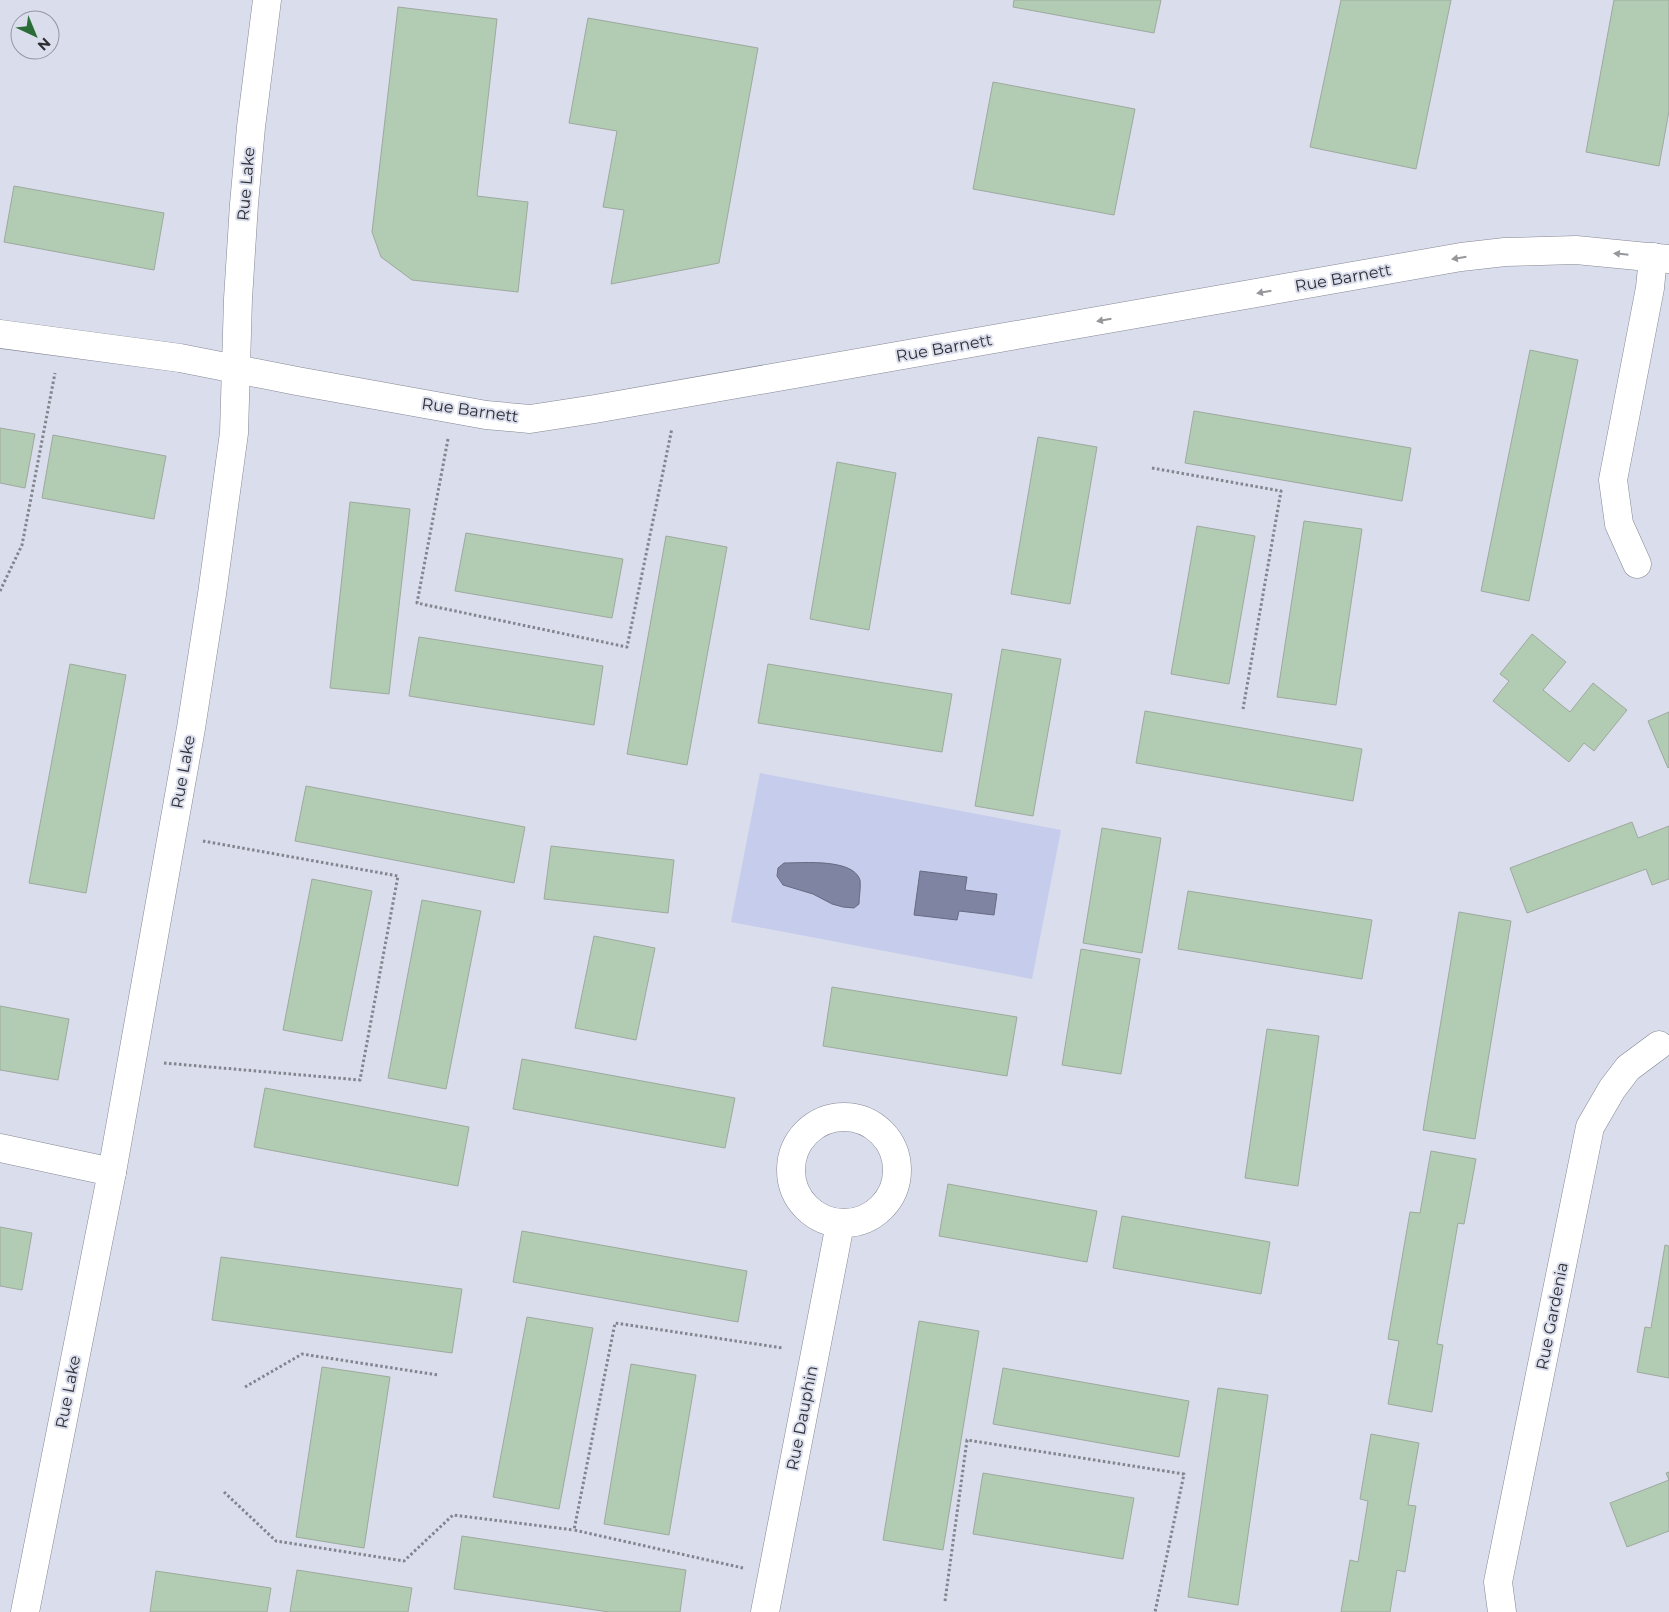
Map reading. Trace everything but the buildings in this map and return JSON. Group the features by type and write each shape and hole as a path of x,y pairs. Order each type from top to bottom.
{"street":[{"name":"Rue Lake","path":"25,1612 112,1172 172,835 229,480 234,433 238,300 244,204 267,0"},
{"name":"Rue Barnett","path":"236,370 486,415 530,419 586,411 1461,257 1504,252 1568,250 1661,258 1650,288 1613,480 1619,524 1638,564"},
{"path":"0,334 180,358 236,370"},
{"name":"Rue Gardenia","path":"1502,1612 1498,1582 1590,1127 1612,1089 1628,1068 1659,1045"},
{"path":"0,1148 112,1172"},
{"name":"Rue Dauphin","path":"765,1612 840,1224"}],"path":[{"path":"0,592 22,545 61,342"},
{"path":"454,409 417,603 627,647 679,394"},
{"path":"1152,468 1281,492 1243,709"},
{"path":"131,1060 360,1080 398,876 172,835"},
{"path":"574,1530 614,1323 815,1352"},
{"path":"245,1387 302,1354 438,1375"},
{"path":"945,1601 967,1440 1184,1474 1155,1612"},
{"path":"224,1492 276,1541 404,1561 453,1515 574,1530 772,1574"}],"shaded area":[{"path":"760,773 1061,830 1032,979 731,922"},
{"path":"784,863 826,863 848,868 860,880 859,904 854,908 843,907 832,904 813,894 783,885 777,876 778,868"},
{"path":"920,871 967,877 965,890 997,894 994,915 959,911 957,920 914,915"}]}
